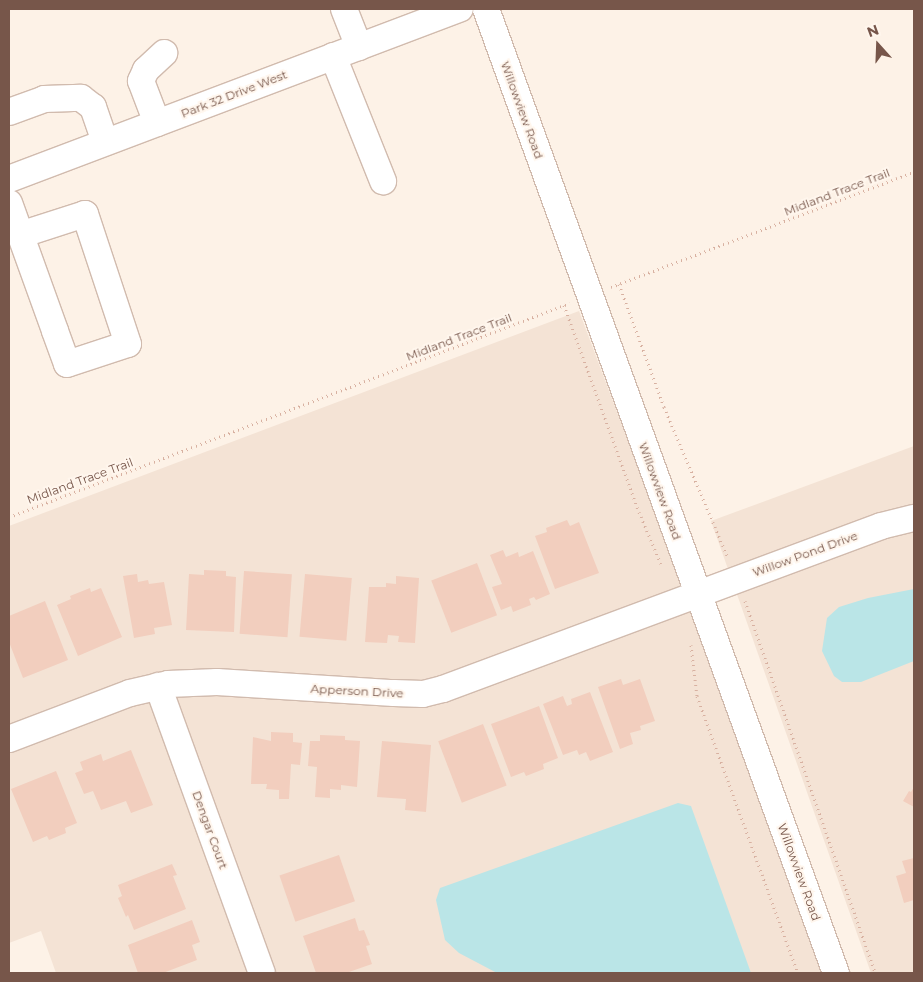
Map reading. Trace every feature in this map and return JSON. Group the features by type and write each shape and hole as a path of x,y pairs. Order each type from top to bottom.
{"street":[{"path":"344,9 359,47"},
{"name":"Park 32 Drive West","path":"9,178 460,9"},
{"name":"Willowview Road","path":"486,9 589,296 687,598 836,973"},
{"path":"157,123 141,81 146,70 164,53"},
{"path":"333,56 383,181"},
{"path":"9,112 44,99 81,98 93,106 105,142"},
{"path":"9,203 20,235 68,364 128,344 85,214 20,235"},
{"name":"Willow Pond Drive","path":"687,598 881,526 914,518"},
{"name":"Apperson Drive","path":"9,739 130,693 158,686 191,682 423,694 462,684 687,598"},
{"name":"Dengar Court","path":"158,686 262,973"}],"path":[{"name":"Midland Trace Trail","path":"9,517 914,172"},
{"path":"619,284 664,407 738,579 875,973"},
{"path":"564,305 639,512 687,598"},
{"path":"690,637 697,696 798,973"}],"shaded area":[{"path":"579,311 828,973 56,973 41,931 9,943 9,526"},
{"path":"914,446 914,973 871,973 711,521"}],"water":[{"path":"914,589 914,661 861,682 842,682 834,676 822,651 827,618 839,607 868,598"},
{"path":"678,803 691,806 751,973 497,973 459,953 445,940 436,900 440,888"}],"building":[{"path":"567,520 570,526 579,522 599,573 555,589 535,536 547,532 546,528"},
{"path":"503,550 506,557 518,552 519,557 533,551 550,594 536,600 534,597 529,599 531,605 513,612 511,606 501,610 492,587 502,584 490,555"},
{"path":"477,563 497,615 451,633 431,581"},
{"path":"204,570 226,571 226,576 236,577 234,632 186,630 189,574 204,575"},
{"path":"244,571 292,574 287,637 240,634"},
{"path":"137,574 138,582 148,580 149,584 164,582 172,625 154,628 155,634 134,638 123,576"},
{"path":"305,574 352,578 346,641 300,637"},
{"path":"396,576 419,578 415,643 398,642 399,636 388,635 387,643 365,642 369,587 386,587 386,583 396,584"},
{"path":"90,588 91,592 101,588 122,637 78,656 57,605 71,599 70,596"},
{"path":"45,601 68,660 23,678 9,642 9,616"},
{"path":"621,679 623,685 640,679 655,721 640,726 641,730 630,733 633,744 620,749 598,687"},
{"path":"590,692 613,752 590,761 586,752 579,755 577,750 563,755 543,704 563,696 567,706 572,704 571,699"},
{"path":"539,706 558,758 543,764 544,769 526,776 524,772 511,777 491,724"},
{"path":"483,724 507,786 462,803 438,741"},
{"path":"271,732 293,733 293,742 302,743 300,765 291,764 289,799 279,799 279,790 266,789 267,784 251,784 253,737 271,741"},
{"path":"320,735 345,736 345,740 360,741 357,787 341,785 341,790 330,789 330,798 315,797 317,767 308,766 310,741 320,741"},
{"path":"382,741 431,745 426,812 405,810 406,799 377,797"},
{"path":"131,750 153,805 131,813 126,801 101,810 93,791 84,794 75,773 83,770 80,762 101,754 103,761"},
{"path":"56,771 77,823 65,828 66,833 49,840 47,836 33,842 11,789"},
{"path":"914,787 914,807 903,801"},
{"path":"339,855 355,901 295,922 279,876"},
{"path":"914,858 914,900 904,903 896,876 906,873 902,861"},
{"path":"172,864 177,875 173,876 186,909 134,930 118,898 122,896 118,885"},
{"path":"355,918 359,931 364,930 370,945 366,946 372,964 346,973 316,973 303,936"},
{"path":"192,920 200,942 192,945 197,960 163,973 138,973 128,945"}]}
